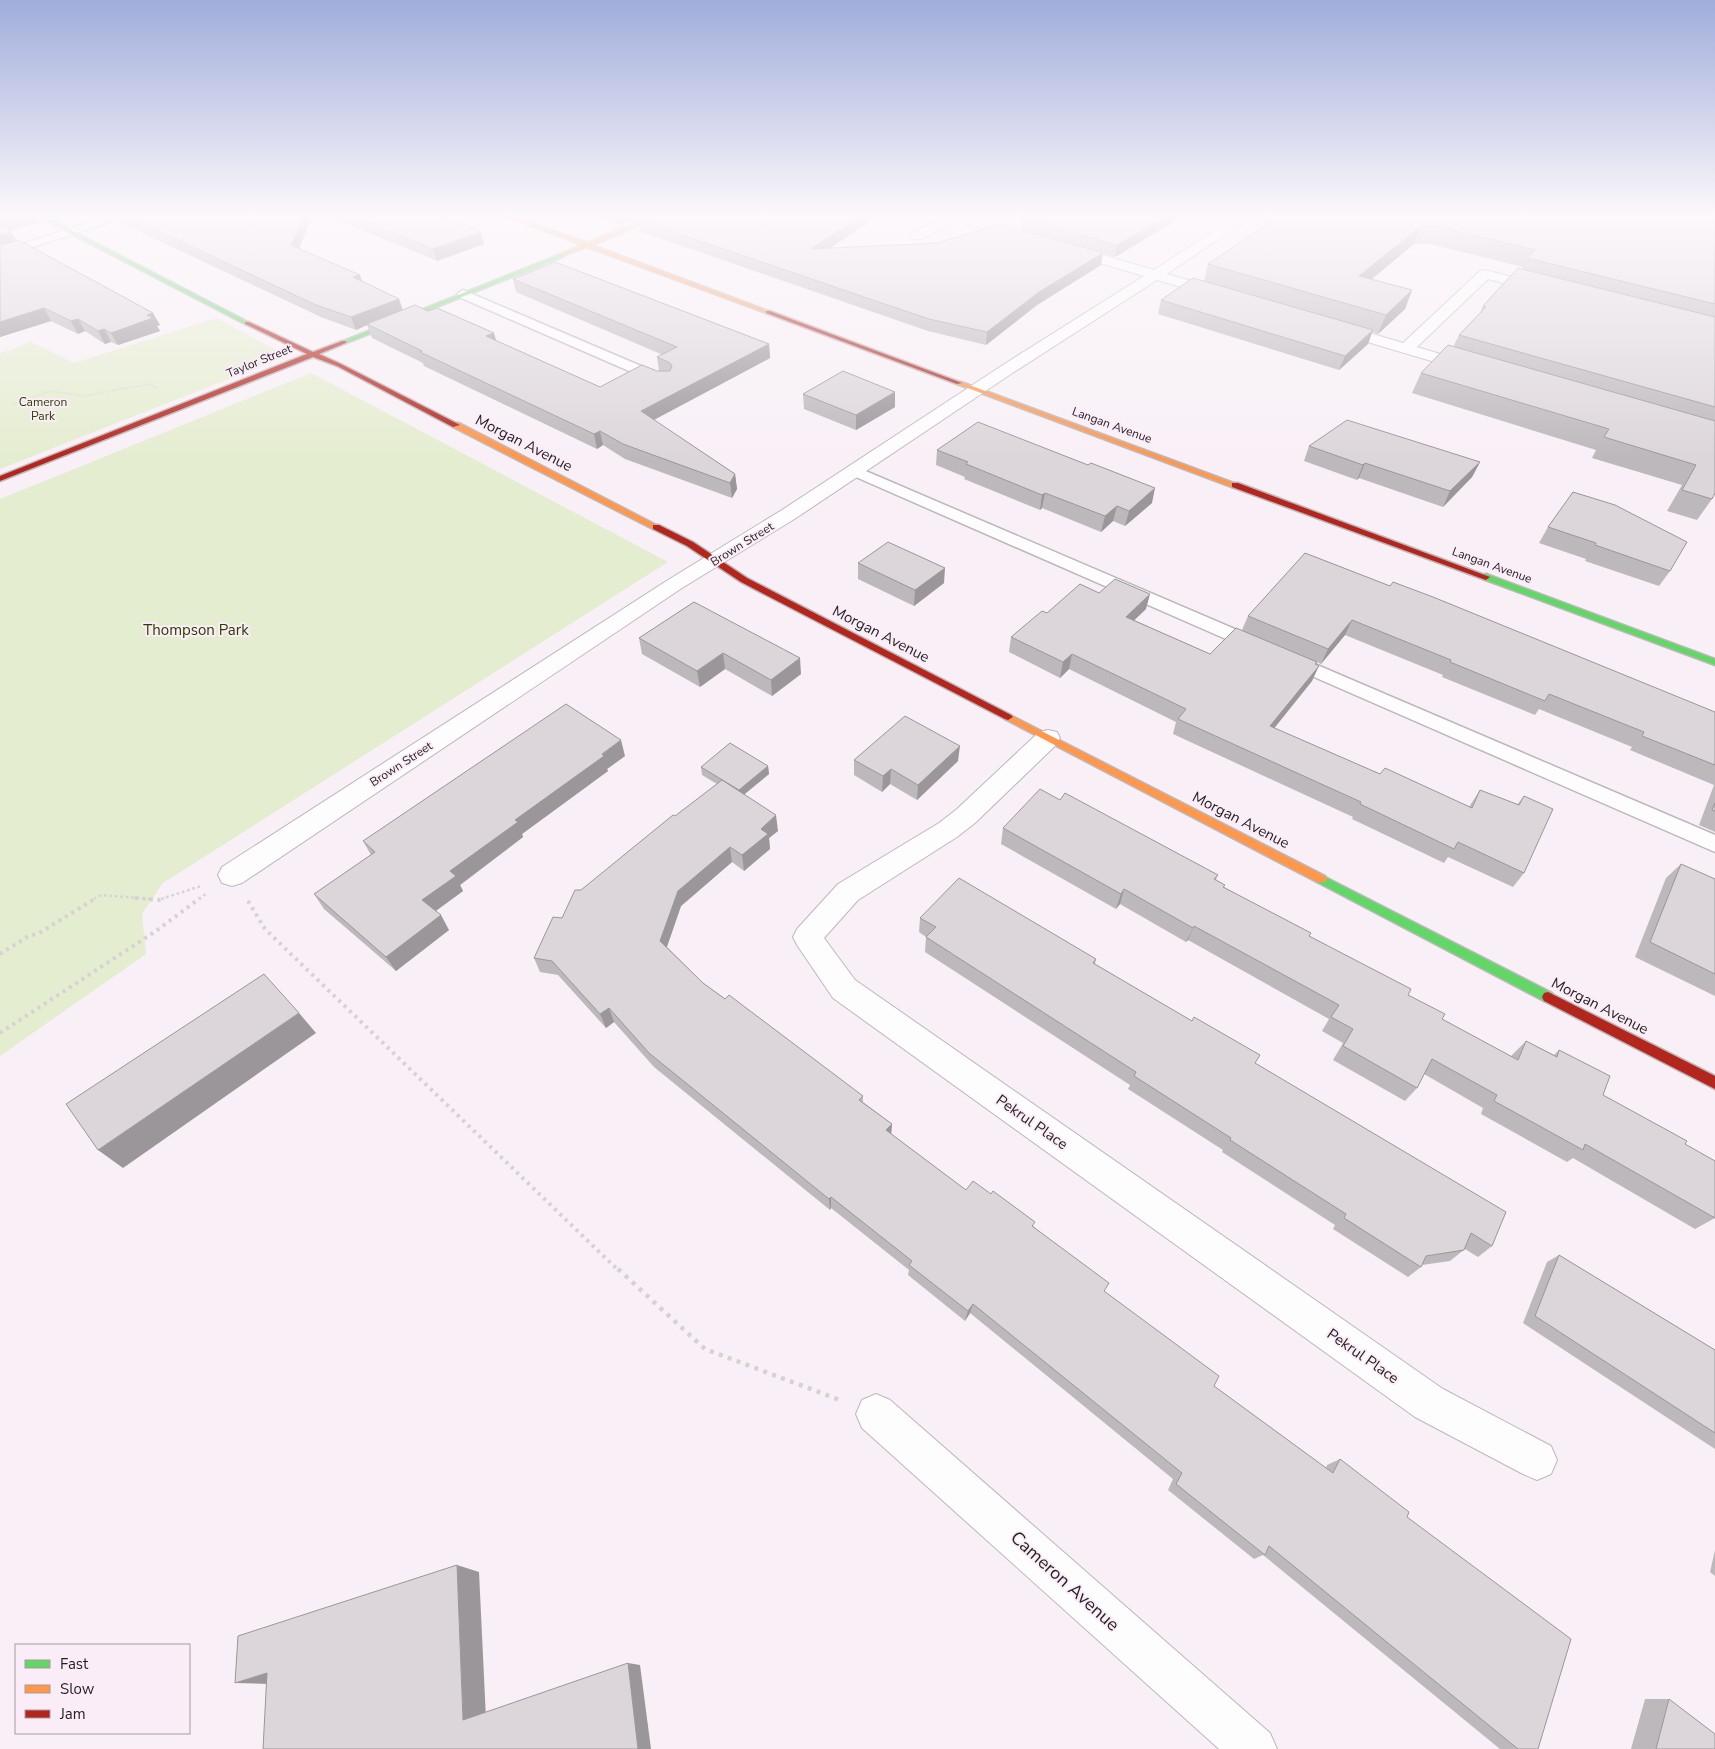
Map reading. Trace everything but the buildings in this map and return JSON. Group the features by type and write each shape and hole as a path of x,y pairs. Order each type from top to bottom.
{"street":[{"name":"Morgan Avenue","path":"193,295 292,346 339,365 681,540 744,580 1715,1083"},
{"name":"Taylor Street","path":"0,479 195,403 461,295"},
{"name":"Langan Avenue","path":"719,295 1715,662"},
{"name":"Brown Street","path":"232,875 675,584 715,561 976,390 1128,295"},
{"path":"1222,295 1234,298"},
{"path":"1406,349 1463,295"},
{"path":"1320,324 1481,371"},
{"name":"Pekrul Place","path":"1048,738 966,816 948,830 848,892 807,936 844,989 1429,1403 1537,1460"},
{"name":"Cameron Avenue","path":"876,1414 1254,1749"}],"lane":[{"path":"464,295 665,381"},
{"path":"854,471 1715,844"}],"path":[{"path":"13,404 51,391 84,396 149,384 195,403"},
{"path":"0,954 27,937 41,932 101,895 159,900 232,875"},
{"path":"0,1033 156,931 232,875"},
{"path":"232,875 265,929 638,1289 705,1350 876,1414"}],"green space":[{"name":"Cameron Park","path":"217,318 287,356 0,469 0,353 17,348 29,341 74,363"},
{"name":"Thompson Park","path":"311,373 668,562 163,883 142,914 146,954 0,1056 0,499"}],"traffic: fast":[{"path":"192,295 247,323"},
{"path":"344,342 463,295"},
{"path":"1486,577 1715,662"},
{"path":"1321,879 1548,997"}],"traffic: slow":[{"path":"721,295 768,312"},
{"path":"959,383 1235,485"},
{"path":"456,425 656,527"},
{"path":"1008,717 1321,879"}],"traffic: jam":[{"path":"768,312 959,383"},
{"path":"247,323 292,346 339,365 456,425"},
{"path":"0,479 344,342"},
{"path":"1235,485 1486,577"},
{"path":"656,527 690,544 744,580 1008,717"},
{"path":"1548,997 1715,1083"}]}
